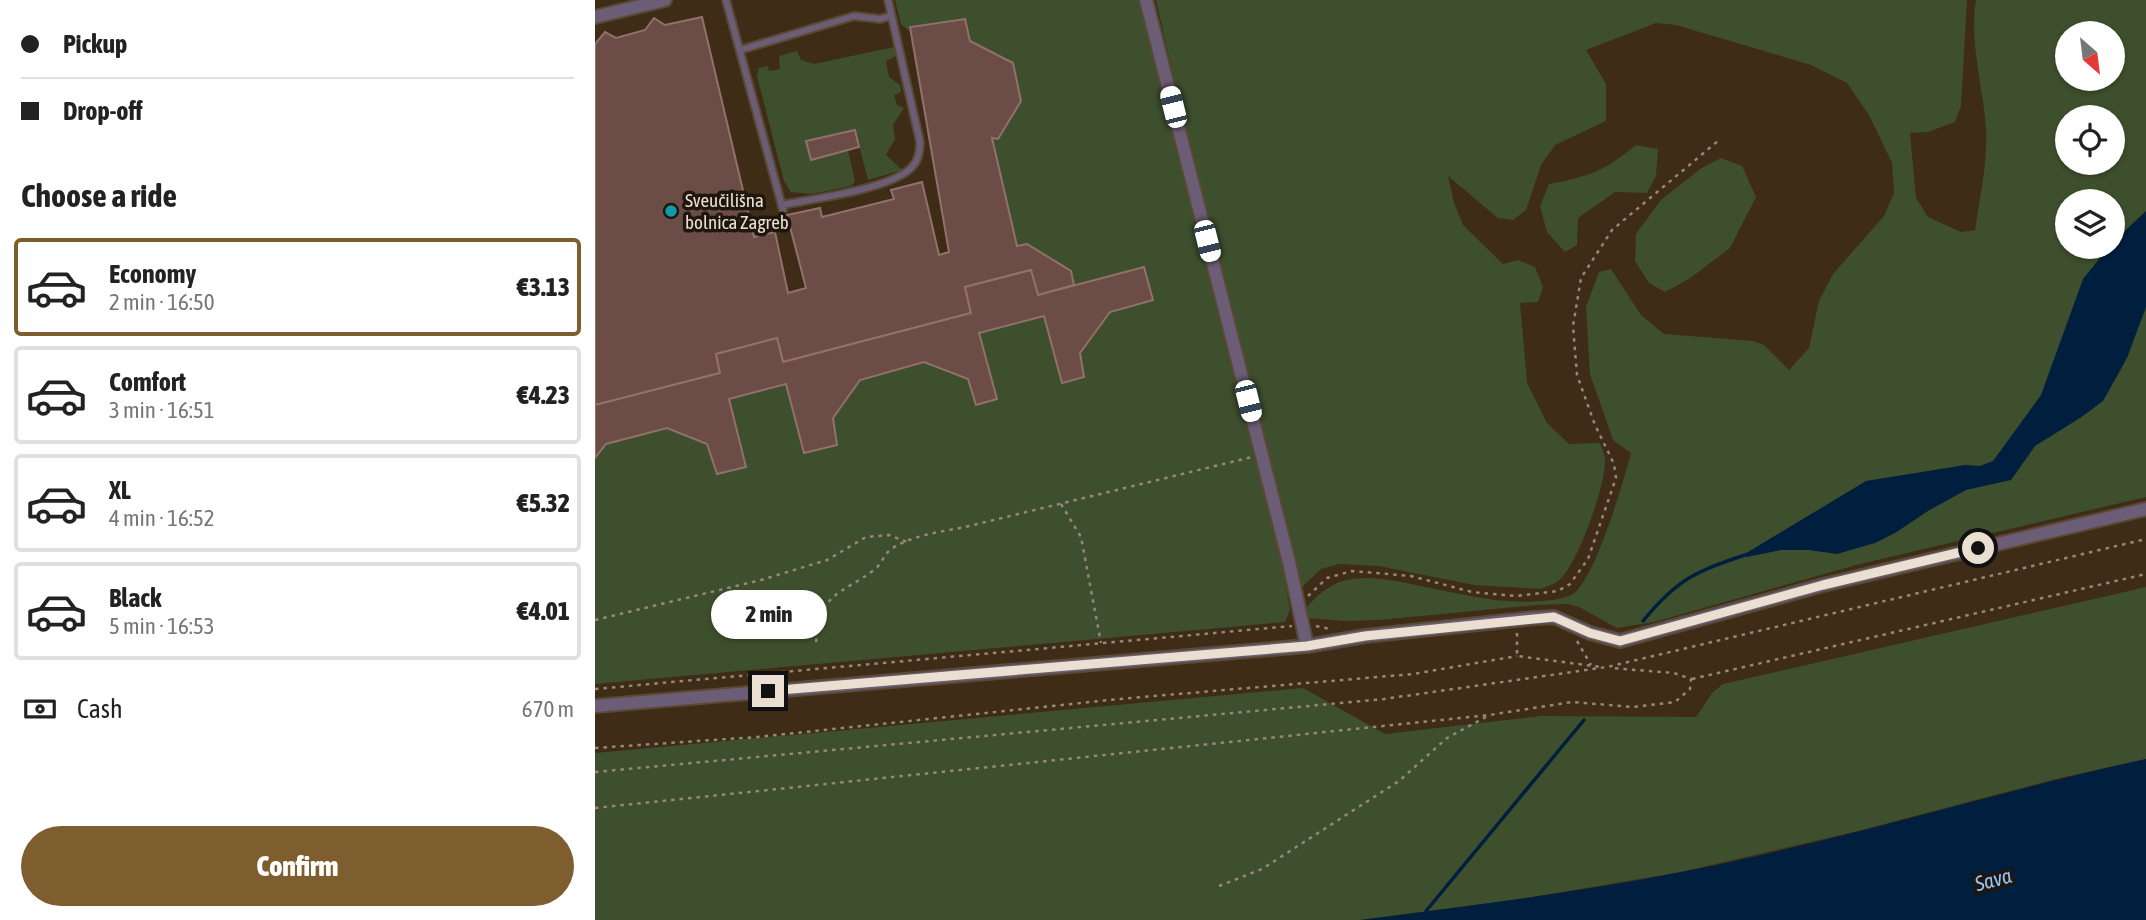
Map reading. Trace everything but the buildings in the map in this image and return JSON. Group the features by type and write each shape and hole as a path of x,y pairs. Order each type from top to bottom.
{"street":[{"path":"595,17 665,0"},
{"path":"1146,0 1262,454 1307,646"},
{"path":"595,706 1307,646 1365,636 1554,617 1590,633 1620,641 1823,585 2146,509"}],"lane":[{"path":"726,0 783,207 882,183 899,177 913,166 920,151 920,142 888,0"},
{"path":"740,50 854,16 880,19 890,16"}],"path":[{"path":"1298,606 1327,578 1352,571 1411,576 1472,592 1516,596 1559,592 1570,584 1588,559 1616,478 1614,464 1595,425 1577,375 1573,326 1581,278 1612,230 1718,141"},
{"path":"816,642 819,622 826,605 839,591 881,565 888,551 907,542 927,534 1262,454"},
{"path":"1061,504 1081,537 1101,643"},
{"path":"595,620 761,580 827,560 866,537 889,535 907,542"},
{"path":"595,772 1384,699 1607,667 2146,539"},
{"path":"595,748 757,737 1119,699 1413,674 1517,656 1674,673 1691,679 2146,574"},
{"path":"1517,656 1516,636 1521,620"},
{"path":"1563,620 1591,665"},
{"path":"595,689 1293,626"},
{"path":"595,808 1489,715 1572,702 1633,707 1675,702 1690,689 1691,679"},
{"path":"1219,886 1262,869 1399,781 1447,738 1489,715"}],"green space":[{"path":"895,0 1139,0 1280,553 1290,610 1285,622 595,684 595,458 606,444 667,428 707,444 717,474 746,467 729,399 786,384 804,453 836,445 833,418 860,380 924,362 968,379 977,405 996,399 979,333 1044,316 1062,383 1084,378 1080,353 1110,312 1153,300 1144,267 1074,285 1070,271 1027,244 1017,246 992,138 998,139 1021,101 1013,64 970,41 965,19 910,26 909,31 901,24"},
{"path":"1156,0 1967,0 1961,106 1955,122 1928,132 1910,133 1916,198 1928,217 1961,232 1975,230 1986,154 1986,128 1974,32 1976,0 2146,0 2146,497 1860,564 1654,622 1617,628 1579,607 1568,604 1379,620 1307,618 1305,610 1326,590 1346,580 1361,578 1393,581 1479,598 1526,602 1562,598 1573,594 1582,585 1599,550 1631,453 1613,440 1590,374 1586,307 1599,272 1611,269 1641,315 1664,334 1753,341 1764,345 1789,370 1809,348 1819,301 1833,274 1884,216 1894,193 1892,163 1869,115 1847,83 1811,65 1676,25 1656,23 1586,50 1606,84 1606,121 1555,145 1541,165 1526,210 1513,220 1498,218 1448,176 1454,203 1463,225 1503,264 1518,260 1535,267 1543,287 1538,302 1520,303 1527,383 1547,423 1569,444 1600,443 1604,455 1604,474 1600,489 1590,521 1570,566 1562,578 1541,589 1474,585 1379,566 1339,564 1321,569 1300,589 1199,189"},
{"path":"894,47 896,56 886,61 889,77 900,85 901,92 894,95 897,105 904,108 893,125 895,139 886,155 902,170 868,180 855,130 806,141 811,160 848,150 855,181 851,186 812,194 791,192 784,181 757,76 759,68 768,66 769,71 780,69 779,56 797,51 801,60 814,64"},
{"path":"1636,145 1658,149 1656,176 1647,193 1615,192 1578,218 1577,245 1565,252 1547,232 1540,206 1549,184 1596,172"},
{"path":"1721,158 1742,166 1756,197 1730,248 1689,279 1665,292 1649,283 1635,261 1636,234 1661,200 1700,169"},
{"path":"2146,587 2146,759 1681,872 1527,898 1360,920 595,920 595,753 1303,688 1385,734 1541,716 1696,717 1712,693 1723,684"}],"water":[{"path":"2146,211 2146,307 2127,358 2103,401 2035,446 2011,480 1966,490 1875,543 1837,554 1781,550 1747,557 1748,552 1866,481 1965,465 1980,466 1993,461 2041,395 2083,279 2099,259 2125,259 2125,231"},
{"name":"Sava","path":"2146,759 2146,920 1360,920 1561,893 1681,872 1798,846"}],"waterway":[{"path":"1643,621 1678,585 1702,571 1748,554"},
{"path":"1426,911 1584,720"}],"place":[{"name":"Sveučilišna bolnica Zagreb","path":"671,211"}],"route":[{"path":"768,691 1307,646 1365,636 1534,618 1554,617 1590,633 1620,641 1823,585 1978,548"}]}
